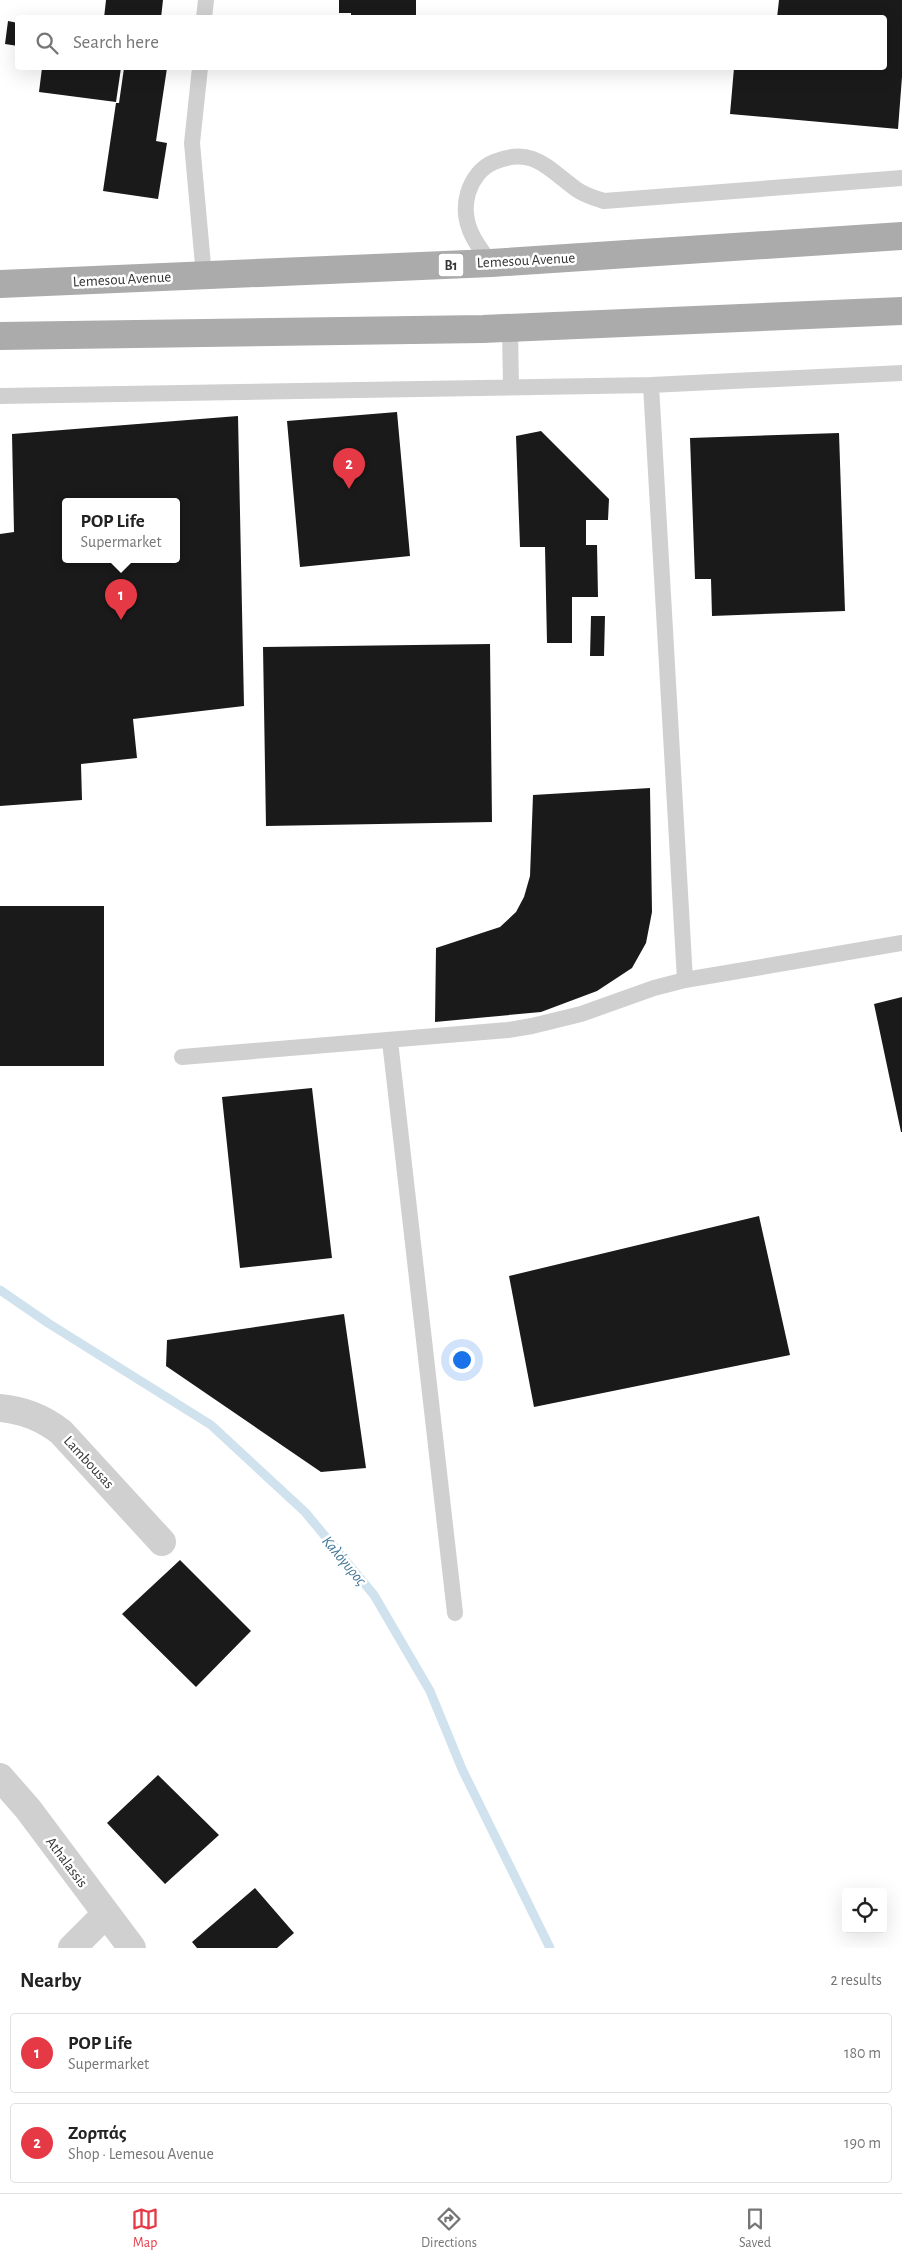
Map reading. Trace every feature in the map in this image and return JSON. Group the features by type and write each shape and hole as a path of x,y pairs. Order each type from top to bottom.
{"main road":[{"name":"Lemesou Avenue","path":"0,284 491,263 902,236"},
{"path":"0,336 510,328 902,312"}],"street":[{"name":"Lambousas","path":"0,1408 18,1410 34,1416 49,1423 61,1432 162,1542"},
{"name":"Athalassis","path":"0,1777 28,1809 132,1948"},
{"path":"72,1948 106,1914"}],"lane":[{"path":"204,15 206,0"},
{"path":"200,70 192,142 204,276"},
{"path":"491,263 474,241 465,220 464,209 470,187 481,171 490,163 512,156 523,156 537,160 586,195 604,201 902,178"},
{"path":"510,328 511,387"},
{"path":"0,396 651,384 902,373"},
{"path":"651,384 685,980"},
{"path":"182,1057 390,1041 532,1026 581,1014 654,988 685,980 902,943"},
{"path":"390,1041 455,1613"}],"building":[{"path":"106,0 163,0 161,15 104,15"},
{"path":"339,0 416,0 416,15 351,15 351,13 339,13"},
{"path":"779,0 902,0 902,77 898,129 730,114 734,70 887,70 887,15 777,15"},
{"path":"8,21 15,22 15,46 5,44"},
{"path":"42,70 121,70 116,102 39,92"},
{"path":"124,70 167,70 156,141 167,143 158,199 103,191 116,103 119,103"},
{"path":"397,412 410,556 300,567 287,421"},
{"path":"238,416 244,706 133,719 137,758 81,764 82,800 0,806 0,534 14,532 12,434"},
{"path":"541,431 609,499 608,520 586,520 586,545 597,545 598,597 572,597 572,643 547,643 545,547 520,547 516,436"},
{"path":"839,433 845,611 712,616 711,579 695,579 690,438"},
{"path":"591,616 605,616 604,656 590,656"},
{"path":"490,644 492,822 266,826 263,647"},
{"path":"650,788 652,912 646,943 632,968 597,991 541,1012 435,1022 436,948 500,927 516,912 524,897 530,876 533,795"},
{"path":"0,906 104,906 104,1066 0,1066"},
{"path":"902,997 902,1132 901,1132 874,1004"},
{"path":"312,1088 332,1258 240,1268 222,1097"},
{"path":"759,1216 790,1355 534,1407 509,1276"},
{"path":"344,1314 366,1468 321,1472 166,1366 167,1340"},
{"path":"180,1560 251,1631 196,1687 122,1614"},
{"path":"158,1775 219,1835 165,1884 107,1823"},
{"path":"255,1888 294,1933 277,1948 197,1948 192,1942"}],"waterway":[{"name":"Καλόγυρος","path":"0,1290 48,1323 211,1425 305,1512 374,1595 430,1691 462,1769 550,1948"}],"place":[{"name":"Ζορπάς","path":"349,489"},
{"name":"POP Life","path":"121,620"}]}
